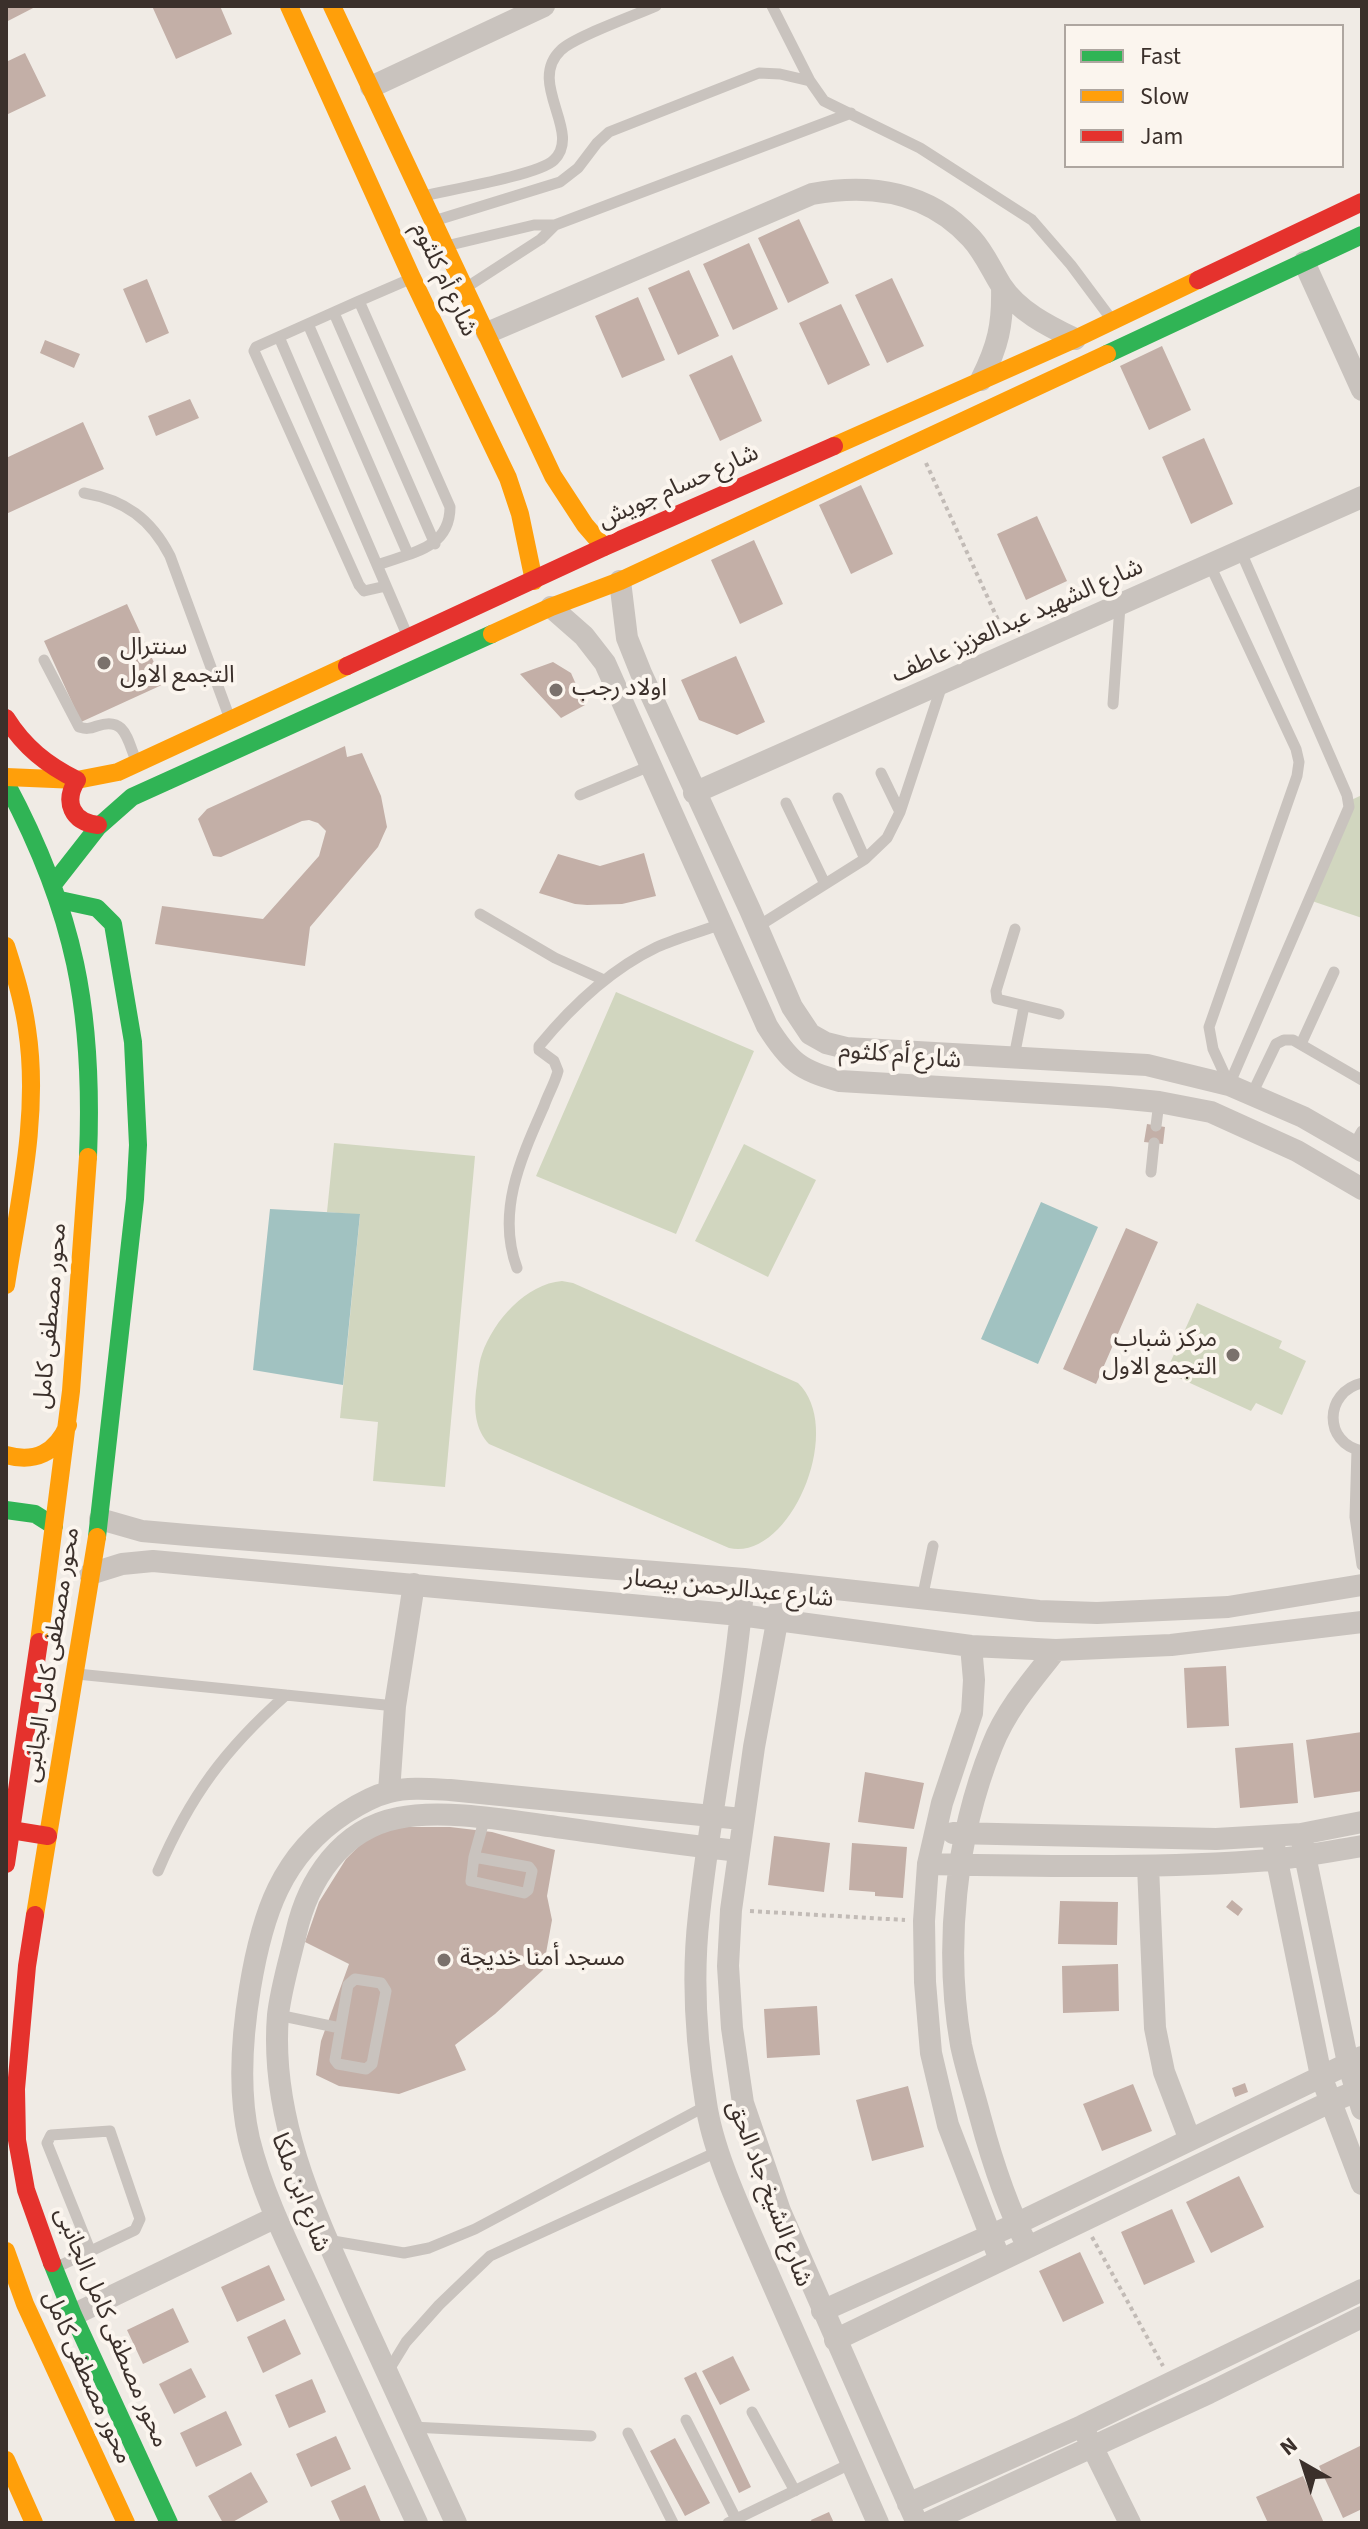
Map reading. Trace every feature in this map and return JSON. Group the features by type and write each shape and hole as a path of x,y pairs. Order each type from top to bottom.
{"street":[{"name":"شارع أم كلثوم","path":"289,6 412,278 508,478 520,514 534,581"},
{"name":"شارع أم كلثوم","path":"332,6 553,476 585,525 604,547"},
{"path":"371,87 544,6"},
{"path":"487,333 812,194 841,188 870,188 898,193 938,211 971,238 989,261 1002,287 1035,318 1075,339"},
{"name":"شارع حسام جويش","path":"6,780 77,780 118,772 604,547 1075,339 1362,202"},
{"path":"58,891 98,825 132,797 551,607 620,581 1362,235"},
{"path":"1304,262 1362,390"},
{"path":"981,380 996,351 1002,287"},
{"path":"854,436 868,466"},
{"name":"شارع الشهيد عبدالعزيز عاطف","path":"694,793 1362,497"},
{"name":"شارع أم كلثوم","path":"620,581 627,638 694,793 800,1022 810,1034 826,1043 846,1048 1147,1065 1229,1085 1359,1142"},
{"name":"شارع أم كلثوم","path":"551,607 584,636 605,663 767,1026 794,1062 812,1074 840,1081 1159,1102 1211,1112 1323,1165 1362,1189"},
{"path":"302,686 316,715"},
{"path":"6,718 32,753 47,765 77,780 69,792 69,807 83,823 98,825"},
{"name":"محور مصطفى كامل","path":"6,780 41,849 58,891 81,986 91,1093 90,1143 68,1425 6,1864"},
{"name":"محور مصطفى كامل الجانبى","path":"58,891 95,906 108,915 113,924 133,1042 138,1145 135,1199 100,1519 27,1966 16,2089 17,2140 26,2190 54,2268 169,2523"},
{"path":"721,924 753,918"},
{"name":"محور مصطفى كامل","path":"6,946 22,997 32,1077 31,1118 6,1285"},
{"path":"6,1455 25,1460 44,1456 59,1443 68,1425"},
{"path":"6,1510 35,1514 54,1526"},
{"name":"شارع عبدالرحمن بيصار","path":"100,1519 142,1531 744,1579 1039,1611 1097,1613 1228,1607 1362,1585"},
{"name":"شارع عبدالرحمن بيصار","path":"90,1574 122,1564 153,1561 740,1615 971,1646 1056,1650 1171,1645 1362,1622"},
{"name":"شارع الشيخ جاد الحق","path":"744,1579 698,1916 696,1967 706,2106 719,2151 748,2226 878,2523"},
{"path":"389,1792 395,1706 414,1584"},
{"name":"شارع الشيخ جاد الحق","path":"784,1584 742,1819 731,1910 728,1966 732,2028 743,2103 775,2198 912,2513"},
{"path":"971,1646 974,1680 972,1713 934,1832 928,1864 924,1921 925,1982 931,2053 948,2125 1000,2260"},
{"path":"1028,2247 994,2168 962,2047 955,1993 954,1935 965,1833 991,1746 1006,1717 1056,1650"},
{"name":"شارع ابن ملكا","path":"417,2523 276,2217 249,2138 243,2079 245,2018 256,1954 273,1900 296,1857 326,1826 361,1803 389,1792 416,1788 450,1790 742,1819"},
{"path":"450,1790 450,1816"},
{"name":"شارع ابن ملكا","path":"456,2523 327,2240 298,2166 284,2115 278,2015 300,1913 320,1871 347,1842 370,1826 399,1817 485,1817 739,1851"},
{"path":"1302,1844 1362,1822"},
{"path":"11,1830 48,1836"},
{"path":"934,1832 1216,1839 1274,1848"},
{"path":"928,1864 1148,1866 1302,1844 1362,1846"},
{"path":"835,2340 1330,2102 1360,2097 1355,2060 1302,1844"},
{"path":"1274,1848 1321,2076 1362,2184"},
{"path":"1148,1866 1155,2028 1164,2072 1190,2140"},
{"path":"822,2311 989,2237 1355,2060"},
{"path":"73,2315 276,2217"},
{"name":"محور مصطفى كامل","path":"6,2251 25,2304 126,2523"},
{"path":"927,2523 1086,2436 1172,2382 1362,2290"},
{"path":"912,2513 1086,2436 1209,2393 1362,2317"},
{"path":"1197,2369 1209,2393"},
{"path":"1086,2436 1130,2523"},
{"path":"6,2460 34,2523"},
{"path":"861,2485 894,2471"}],"lane":[{"path":"421,196 501,179 541,168 554,160 562,148 563,137 550,88 549,72 553,61 567,45 656,6"},
{"path":"772,6 810,81 824,101 920,148 1032,220 1113,321"},
{"path":"432,222 560,182 578,168 609,132 759,73 810,81"},
{"path":"443,247 534,225 555,225 851,113"},
{"path":"464,288 541,239 555,225"},
{"path":"386,586 364,591 359,585 255,352 256,347 412,278"},
{"path":"359,301 450,507 450,521 445,534 435,544 377,565"},
{"path":"334,313 435,544"},
{"path":"308,324 408,554"},
{"path":"279,337 408,637"},
{"path":"84,493 106,497 127,506 145,519 160,536 230,719"},
{"path":"1229,1085 1349,807 1347,795 1241,552"},
{"path":"1210,565 1296,749 1299,762 1299,770 1209,1027 1213,1049 1229,1085"},
{"path":"1113,704 1120,606"},
{"path":"44,660 79,727 88,729 116,723 123,731 137,763"},
{"path":"753,918 825,884 865,859 887,838 900,812 942,685"},
{"path":"580,795 650,766"},
{"path":"881,773 900,812"},
{"path":"838,798 865,859"},
{"path":"786,803 825,884"},
{"path":"480,914 555,958 604,980"},
{"path":"517,1268 509,1239 508,1209 529,1140 558,1071 554,1061 541,1052 539,1046 562,1019 604,980 657,948 721,924"},
{"path":"1015,929 995,995 1001,1001 1059,1014"},
{"path":"1301,1044 1334,972"},
{"path":"1014,1057 1024,1006"},
{"path":"1252,1094 1276,1044 1284,1040 1301,1044 1362,1080"},
{"path":"1156,1126 1159,1102"},
{"path":"1151,1172 1154,1143"},
{"path":"1362,1383 1346,1389 1339,1396 1332,1414 1341,1440 1359,1450 1355,1517 1362,1565"},
{"path":"922,1599 933,1546"},
{"path":"74,1674 395,1706"},
{"path":"158,1871 175,1830 198,1792 253,1724 286,1695"},
{"path":"474,1857 529,1867 532,1871 528,1890 524,1893 473,1883 470,1878 474,1857 485,1817"},
{"path":"355,1979 384,1986 370,2068 335,2061 340,2028 350,1981 355,1979"},
{"path":"278,2015 340,2028"},
{"path":"327,2240 404,2253 429,2248 475,2229 706,2106"},
{"path":"54,2268 135,2230 140,2222 113,2135 106,2130 51,2135 47,2143 90,2250"},
{"path":"387,2373 406,2342 490,2256 719,2151"},
{"path":"752,2412 795,2491"},
{"path":"686,2420 737,2520 852,2463"},
{"path":"412,2427 591,2436"},
{"path":"628,2433 673,2523"}],"path":[{"path":"917,443 1013,653"},
{"path":"731,1910 924,1921"},
{"path":"1084,2222 1172,2382"}],"green space":[{"path":"1362,795 1362,918 1309,900 1349,801"},
{"path":"616,992 754,1051 676,1234 536,1176"},
{"path":"334,1143 475,1156 445,1487 373,1481 378,1422 340,1418 360,1215 327,1212"},
{"path":"744,1144 816,1180 768,1277 695,1241"},
{"path":"562,1281 573,1283 798,1383 811,1404 816,1430 813,1459 804,1488 790,1514 772,1535 751,1547 729,1548 489,1444 484,1438 476,1419 475,1405 480,1363 487,1341 503,1317 524,1296"},
{"name":"مركز شباب التجمع الاول","path":"1197,1303 1282,1341 1279,1348 1306,1361 1282,1415 1256,1403 1251,1411 1166,1372"}],"water":[{"path":"1041,1202 1098,1227 1038,1364 981,1339"},
{"path":"270,1209 360,1214 343,1385 253,1370"}],"building":[{"path":"6,6 37,6 6,22"},
{"path":"152,6 220,6 232,34 176,59"},
{"path":"25,53 46,96 6,115 6,62"},
{"path":"799,219 829,283 788,303 758,238"},
{"path":"749,243 778,309 733,330 703,264"},
{"path":"689,270 719,336 678,355 648,288"},
{"path":"892,278 924,346 887,363 855,295"},
{"path":"147,279 169,333 146,343 123,289"},
{"path":"638,297 665,360 622,378 595,316"},
{"path":"841,304 870,365 828,385 799,323"},
{"path":"45,340 80,354 74,368 40,353"},
{"path":"1162,346 1191,410 1149,430 1120,366"},
{"path":"732,355 762,421 720,441 689,375"},
{"path":"190,399 199,418 156,436 148,416"},
{"path":"83,422 104,469 6,514 6,458"},
{"path":"1204,438 1233,504 1191,524 1162,457"},
{"path":"861,485 893,554 851,574 819,505"},
{"path":"1037,516 1067,581 1026,600 997,534"},
{"path":"754,540 783,604 740,624 711,560"},
{"name":"سنترال التجمع الاول","path":"127,604 164,684 81,722 44,641"},
{"path":"736,656 765,722 737,735 699,720 681,680"},
{"name":"اولاد رجب","path":"553,662 571,673 585,705 561,718 520,674"},
{"path":"345,746 347,757 362,753 381,796 387,827 378,847 310,927 305,966 155,944 162,906 263,919 319,856 326,831 318,823 302,821 221,857 213,856 198,819 207,809"},
{"path":"644,853 656,896 622,904 587,905 539,893 558,854 600,866"},
{"path":"1147,1124 1165,1127 1163,1144 1144,1142"},
{"path":"1126,1228 1158,1242 1096,1384 1063,1369"},
{"path":"1226,1666 1229,1726 1187,1728 1184,1668"},
{"path":"1362,1732 1362,1791 1314,1798 1306,1740"},
{"path":"1293,1743 1298,1803 1240,1808 1235,1748"},
{"path":"865,1772 924,1783 914,1829 858,1822"},
{"name":"مسجد أمنا خديجة","path":"403,1827 450,1827 492,1832 555,1850 547,1896 552,1920 543,1970 455,2045 466,2070 399,2094 339,2086 316,2075 321,2041 349,1964 305,1942 319,1902 346,1859 371,1834"},
{"path":"774,1836 830,1843 824,1892 768,1885"},
{"path":"852,1843 907,1847 903,1898 849,1890"},
{"path":"1232,1900 1243,1909 1238,1916 1226,1907"},
{"path":"1060,1901 1118,1902 1117,1945 1058,1944"},
{"path":"1118,1964 1119,2011 1063,2013 1062,1966"},
{"path":"817,2006 820,2055 767,2058 764,2009"},
{"path":"1245,2083 1248,2092 1235,2097 1232,2088"},
{"path":"1133,2084 1152,2131 1102,2151 1083,2104"},
{"path":"908,2086 924,2147 872,2161 856,2100"},
{"path":"1239,2176 1264,2227 1211,2253 1186,2202"},
{"path":"1172,2209 1195,2262 1144,2285 1121,2232"},
{"path":"1080,2252 1104,2303 1063,2322 1039,2271"},
{"path":"269,2265 285,2300 237,2322 221,2287"},
{"path":"173,2308 189,2342 143,2364 127,2330"},
{"path":"285,2319 301,2354 263,2373 247,2337"},
{"path":"733,2356 750,2390 720,2405 702,2371"},
{"path":"191,2368 206,2397 174,2414 159,2384"},
{"path":"696,2372 751,2487 739,2493 684,2378"},
{"path":"312,2379 326,2412 289,2428 275,2395"},
{"path":"226,2411 242,2445 196,2467 180,2433"},
{"path":"336,2436 351,2469 311,2487 296,2454"},
{"path":"675,2438 710,2503 685,2516 650,2451"},
{"path":"1362,2445 1362,2509 1343,2518 1319,2466"},
{"path":"251,2472 268,2502 231,2523 223,2523 208,2496"},
{"path":"1303,2476 1324,2523 1268,2523 1256,2497"},
{"path":"365,2485 381,2522 341,2523 331,2501"},
{"path":"829,2512 834,2523 812,2523 811,2520"}],"traffic: fast":[{"path":"1107,354 1362,235"},
{"path":"55,882 98,827 132,797 492,634"},
{"path":"6,783 49,875 75,964 87,1055 88,1157"},
{"path":"60,900 97,908 113,924 133,1042 138,1145 135,1199 97,1537"},
{"path":"6,1510 35,1514 54,1526"},
{"path":"52,2263 169,2523"}],"traffic: slow":[{"path":"289,6 412,278 508,478 520,514 534,581"},
{"path":"332,6 553,476 585,525 604,547"},
{"path":"834,446 1075,339 1198,280"},
{"path":"492,634 620,581 1107,354"},
{"path":"6,777 77,780 118,772 347,666"},
{"path":"6,946 25,1018 31,1093 22,1190 6,1285"},
{"path":"39,1642 71,1391 88,1157"},
{"path":"6,1455 26,1458 43,1454 57,1443 68,1425"},
{"path":"35,1915 97,1537"},
{"path":"6,2251 25,2304 126,2523"},
{"path":"6,2460 34,2523"}],"traffic: jam":[{"path":"1198,280 1362,202"},
{"path":"347,666 604,547 834,446"},
{"path":"6,718 20,738 37,754 77,780 71,796 72,810 82,820 98,825"},
{"path":"6,1864 39,1642"},
{"path":"11,1830 48,1836"},
{"path":"35,1915 27,1966 16,2089 17,2140 26,2190 52,2263"}],"place":[{"name":"سنترال التجمع الاول","path":"104,663"},
{"name":"اولاد رجب","path":"556,690"},
{"name":"مركز شباب التجمع الاول","path":"1233,1355"},
{"name":"مسجد أمنا خديجة","path":"444,1960"}]}
